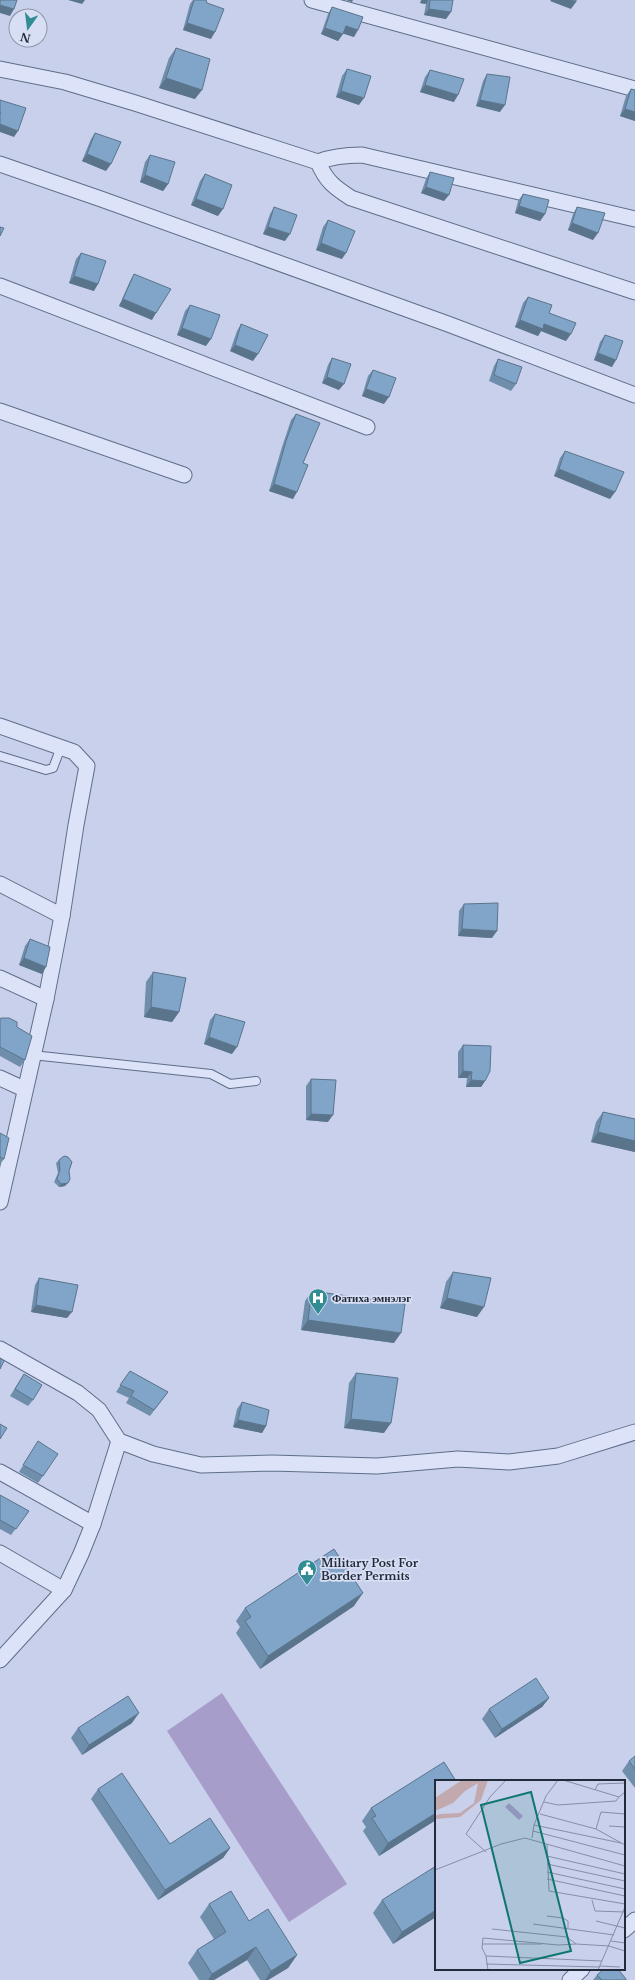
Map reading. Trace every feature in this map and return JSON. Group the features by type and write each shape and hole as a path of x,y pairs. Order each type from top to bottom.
{"street":[{"path":"312,0 635,89"},
{"path":"0,69 65,82 318,162 338,156 362,155 635,219"},
{"path":"318,162 325,177 335,188 351,198 635,292"},
{"path":"0,164 433,319 635,395"},
{"path":"0,286 367,427"},
{"path":"0,411 184,475"},
{"path":"0,726 74,752 87,766 62,916 46,999 24,1089 1,1195"},
{"path":"0,884 62,916"},
{"path":"0,978 46,999"},
{"path":"0,1078 24,1089"},
{"path":"0,1349 78,1393 99,1410 119,1441 153,1454 201,1465 272,1463 376,1466 458,1459 509,1462 558,1456 635,1432"},
{"path":"0,1660 64,1590 93,1524 119,1441"},
{"path":"0,1472 93,1524"},
{"path":"0,1552 64,1590"},
{"path":"625,1929 635,1920"},
{"path":"570,1980 581,1970"}],"lane":[{"path":"0,756 46,770 53,768 61,747"},
{"path":"32,1055 211,1074 230,1084 256,1081"}],"shaded area":[{"path":"222,1693 347,1884 289,1922 167,1731"}],"building":[{"path":"0,0 17,0 14,8 0,5"},
{"path":"194,0 206,0 207,3 224,9 215,32 187,23"},
{"path":"430,0 453,0 451,12 429,9"},
{"path":"332,7 363,17 358,30 346,26 343,34 325,28"},
{"path":"176,48 210,59 202,90 166,78"},
{"path":"347,69 371,76 364,98 341,91"},
{"path":"430,70 464,79 458,95 425,85"},
{"path":"487,74 510,77 505,105 480,100"},
{"path":"631,89 635,90 635,112 625,109"},
{"path":"0,100 26,108 18,131 0,124"},
{"path":"95,133 121,142 111,164 87,154"},
{"path":"150,155 175,162 168,184 145,175"},
{"path":"430,172 454,178 449,195 426,187"},
{"path":"205,174 232,185 223,209 196,199"},
{"path":"523,194 549,200 545,214 519,206"},
{"path":"274,207 297,215 290,234 268,227"},
{"path":"577,207 605,213 598,233 572,223"},
{"path":"328,220 355,231 346,253 321,243"},
{"path":"0,227 4,228 0,236"},
{"path":"81,253 106,261 98,284 74,276"},
{"path":"134,274 171,289 156,313 123,299"},
{"path":"528,297 552,305 549,313 576,323 571,334 544,324 543,329 520,320"},
{"path":"190,305 220,315 211,339 182,328"},
{"path":"241,324 268,335 258,354 235,345"},
{"path":"605,335 623,341 616,360 598,353"},
{"path":"332,358 351,364 344,384 327,377"},
{"path":"498,359 522,367 516,384 494,375"},
{"path":"373,370 396,378 389,397 366,389"},
{"path":"296,414 320,423 303,463 308,465 297,492 274,484 286,441"},
{"path":"565,451 624,472 615,492 559,469"},
{"path":"498,903 497,931 462,929 464,904"},
{"path":"30,939 50,947 46,967 24,958"},
{"path":"153,972 186,978 179,1012 151,1007"},
{"path":"215,1014 245,1022 237,1047 209,1037"},
{"path":"1,1018 9,1018 17,1022 17,1027 32,1036 25,1060 0,1047"},
{"path":"463,1045 491,1046 490,1071 485,1081 471,1080 472,1072 463,1071"},
{"path":"311,1079 336,1080 333,1115 311,1114"},
{"path":"603,1112 635,1119 635,1141 598,1132"},
{"path":"0,1133 9,1138 4,1159 0,1157"},
{"path":"64,1156 68,1157 72,1162 69,1171 70,1179 68,1183 61,1184 57,1179 60,1170 59,1160"},
{"path":"453,1272 491,1278 484,1307 447,1298"},
{"path":"39,1278 78,1285 72,1312 36,1305"},
{"path":"312,1291 405,1304 401,1333 308,1320"},
{"path":"0,1358 4,1361 0,1369"},
{"path":"130,1371 168,1392 154,1410 131,1396 134,1391 120,1385"},
{"path":"356,1373 398,1378 391,1423 351,1419"},
{"path":"24,1374 42,1385 33,1400 15,1389"},
{"path":"242,1402 269,1410 266,1426 238,1420"},
{"path":"0,1424 7,1428 0,1439"},
{"path":"38,1441 58,1454 43,1476 23,1465"},
{"path":"0,1495 29,1511 16,1529 0,1520"},
{"path":"334,1549 363,1593 268,1656 245,1621 251,1617 245,1608"},
{"path":"536,1678 549,1698 502,1729 489,1709"},
{"path":"128,1696 139,1713 89,1745 78,1728"},
{"path":"635,1756 635,1769 629,1761"},
{"path":"444,1762 455,1780 435,1780 435,1814 388,1843 372,1818 376,1816 371,1808"},
{"path":"122,1773 170,1844 210,1818 230,1848 165,1890 98,1789"},
{"path":"435,1867 435,1911 402,1932 382,1900"},
{"path":"231,1891 249,1921 268,1909 297,1955 271,1971 256,1947 212,1974 197,1950 226,1932 209,1904"},
{"path":"603,1970 619,1970 626,1980 602,1980 597,1975"}],"place":[{"name":"Фатиха эмнэлэг","path":"318,1315"},
{"name":"Military Post For Border Permits","path":"307,1586"}]}
